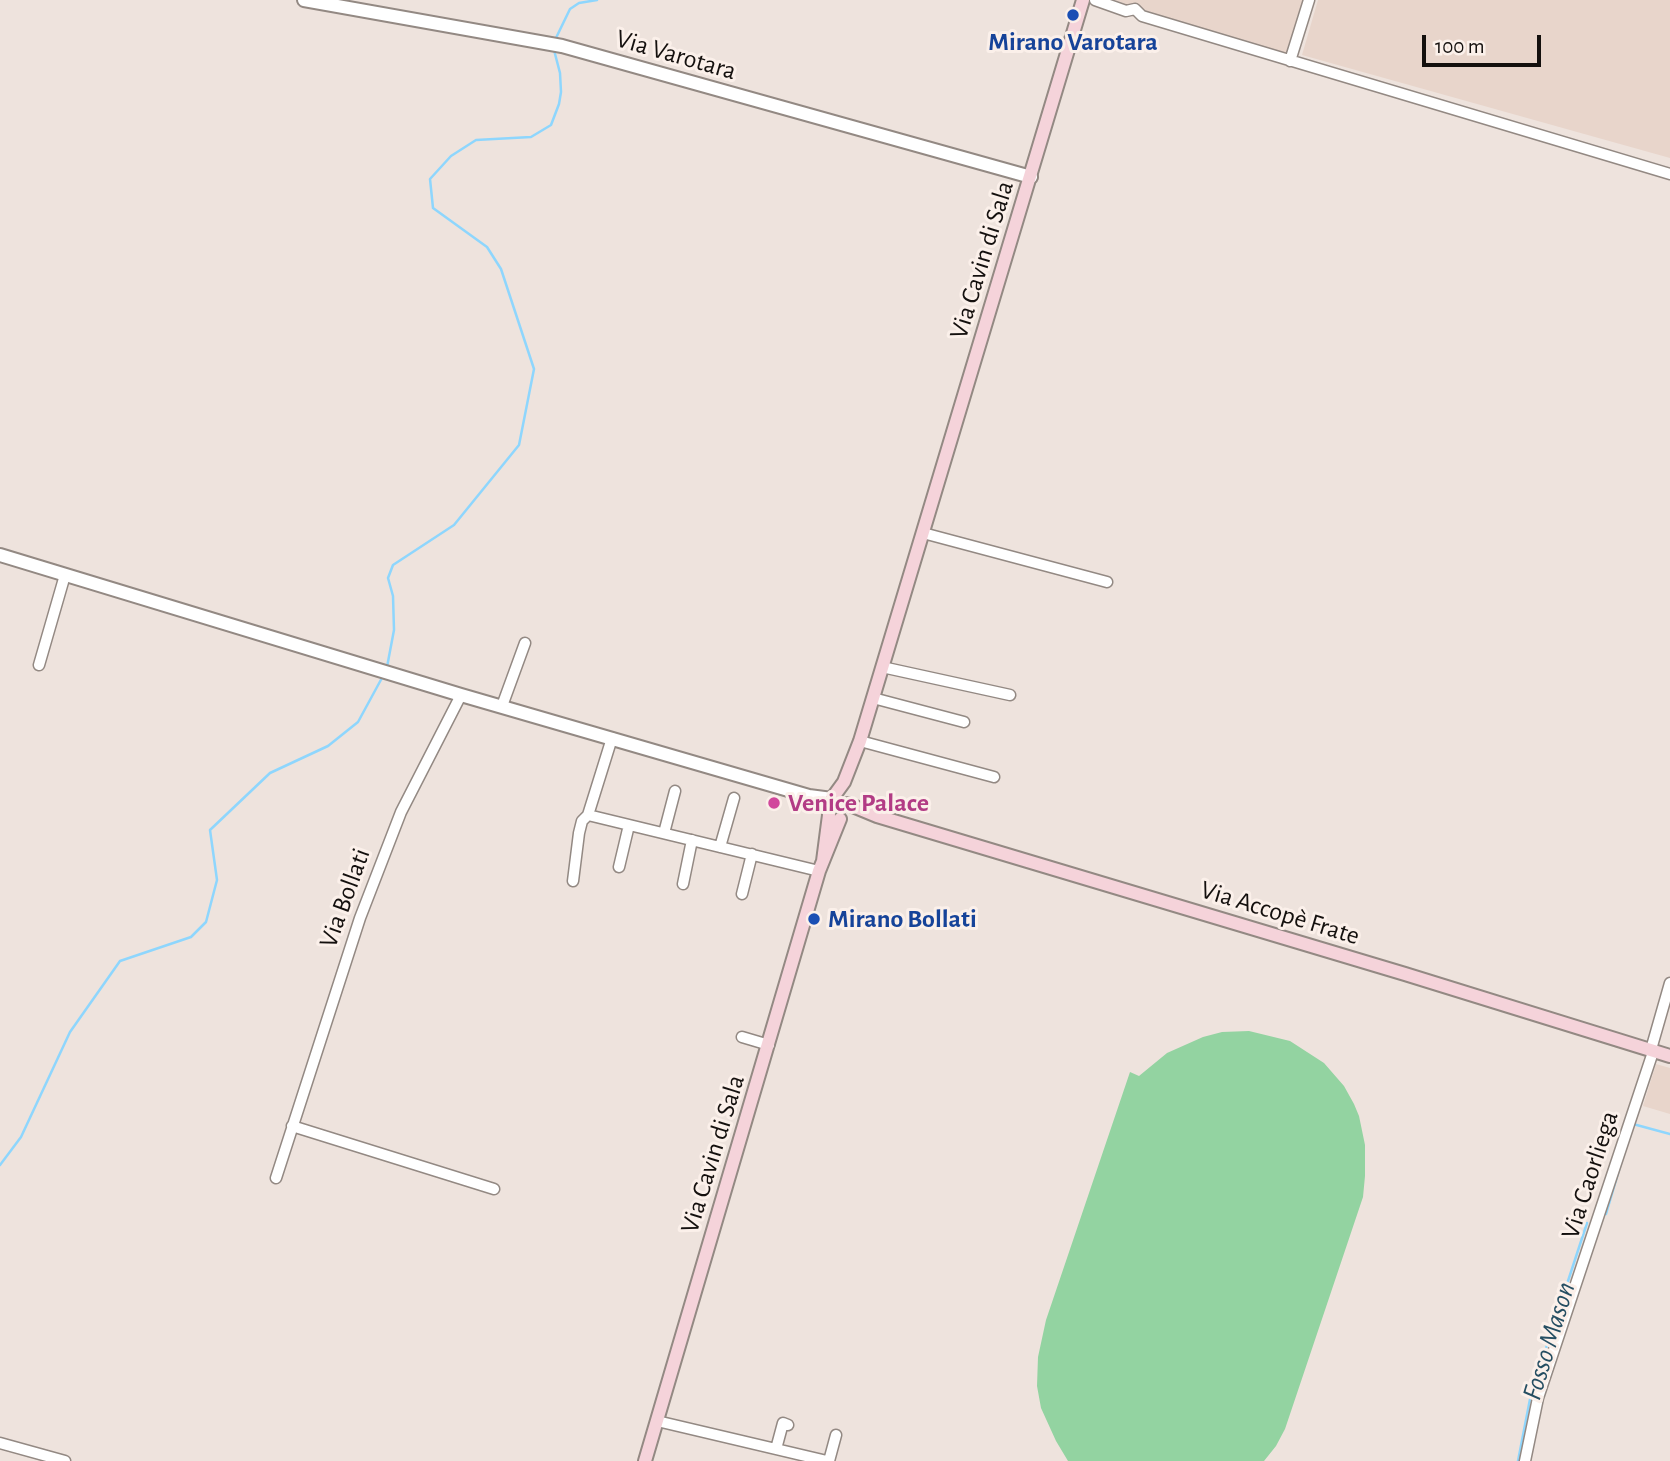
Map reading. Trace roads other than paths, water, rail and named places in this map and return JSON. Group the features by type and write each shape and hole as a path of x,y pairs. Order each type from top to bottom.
{"main road":[{"name":"Via Cavin di Sala","path":"645,1461 838,808 883,667 1083,0"},
{"name":"Via Accopè Frate","path":"838,808 877,816 1380,966 1670,1056"}],"street":[{"name":"Via Varotara","path":"304,0 556,45 1031,177"},
{"path":"1095,0 1126,11 1135,9 1142,16 1670,174"},
{"path":"1290,61 1308,0"},
{"path":"923,533 1107,582"},
{"path":"0,555 461,695 809,796 838,808"},
{"path":"39,665 65,575"},
{"path":"502,706 525,643"},
{"path":"883,667 1010,695"},
{"name":"Via Bollati","path":"276,1178 360,918 401,812 461,695"},
{"path":"873,698 964,722"},
{"path":"573,881 582,821 588,815 612,738"},
{"path":"860,741 994,777"},
{"path":"664,833 675,791"},
{"path":"720,847 734,799"},
{"path":"588,815 720,847 821,866"},
{"path":"619,867 629,825"},
{"path":"683,884 692,840"},
{"path":"742,894 752,854"},
{"name":"Via Caorliega","path":"1525,1461 1538,1398 1652,1050 1670,983"},
{"path":"742,1037 769,1045"},
{"path":"292,1126 494,1189"},
{"path":"657,1420 828,1461 836,1435"},
{"path":"776,1449 783,1423 788,1425"},
{"path":"0,1443 65,1461"}],"waterway":[{"path":"555,40 570,9 579,3 597,0"},
{"path":"387,667 394,630 393,596 388,578 393,565 454,525 519,445 534,369 501,269 487,247 433,208 430,179 451,156 476,140 531,137 551,125 561,92 560,73 554,50"},
{"path":"0,1165 21,1137 70,1032 120,961 191,937 206,922 217,880 210,830 270,773 328,746 358,722 383,676"},
{"name":"Fosso Mason","path":"1633,1124 1670,1134"},
{"name":"Fosso Mason","path":"1606,1214 1624,1153"},
{"name":"Fosso Mason","path":"1518,1461 1531,1394 1587,1223"}],"place":[{"name":"Mirano Varotara","path":"1073,15"},
{"name":"Venice Palace","path":"774,803"},
{"name":"Mirano Bollati","path":"814,919"}]}
